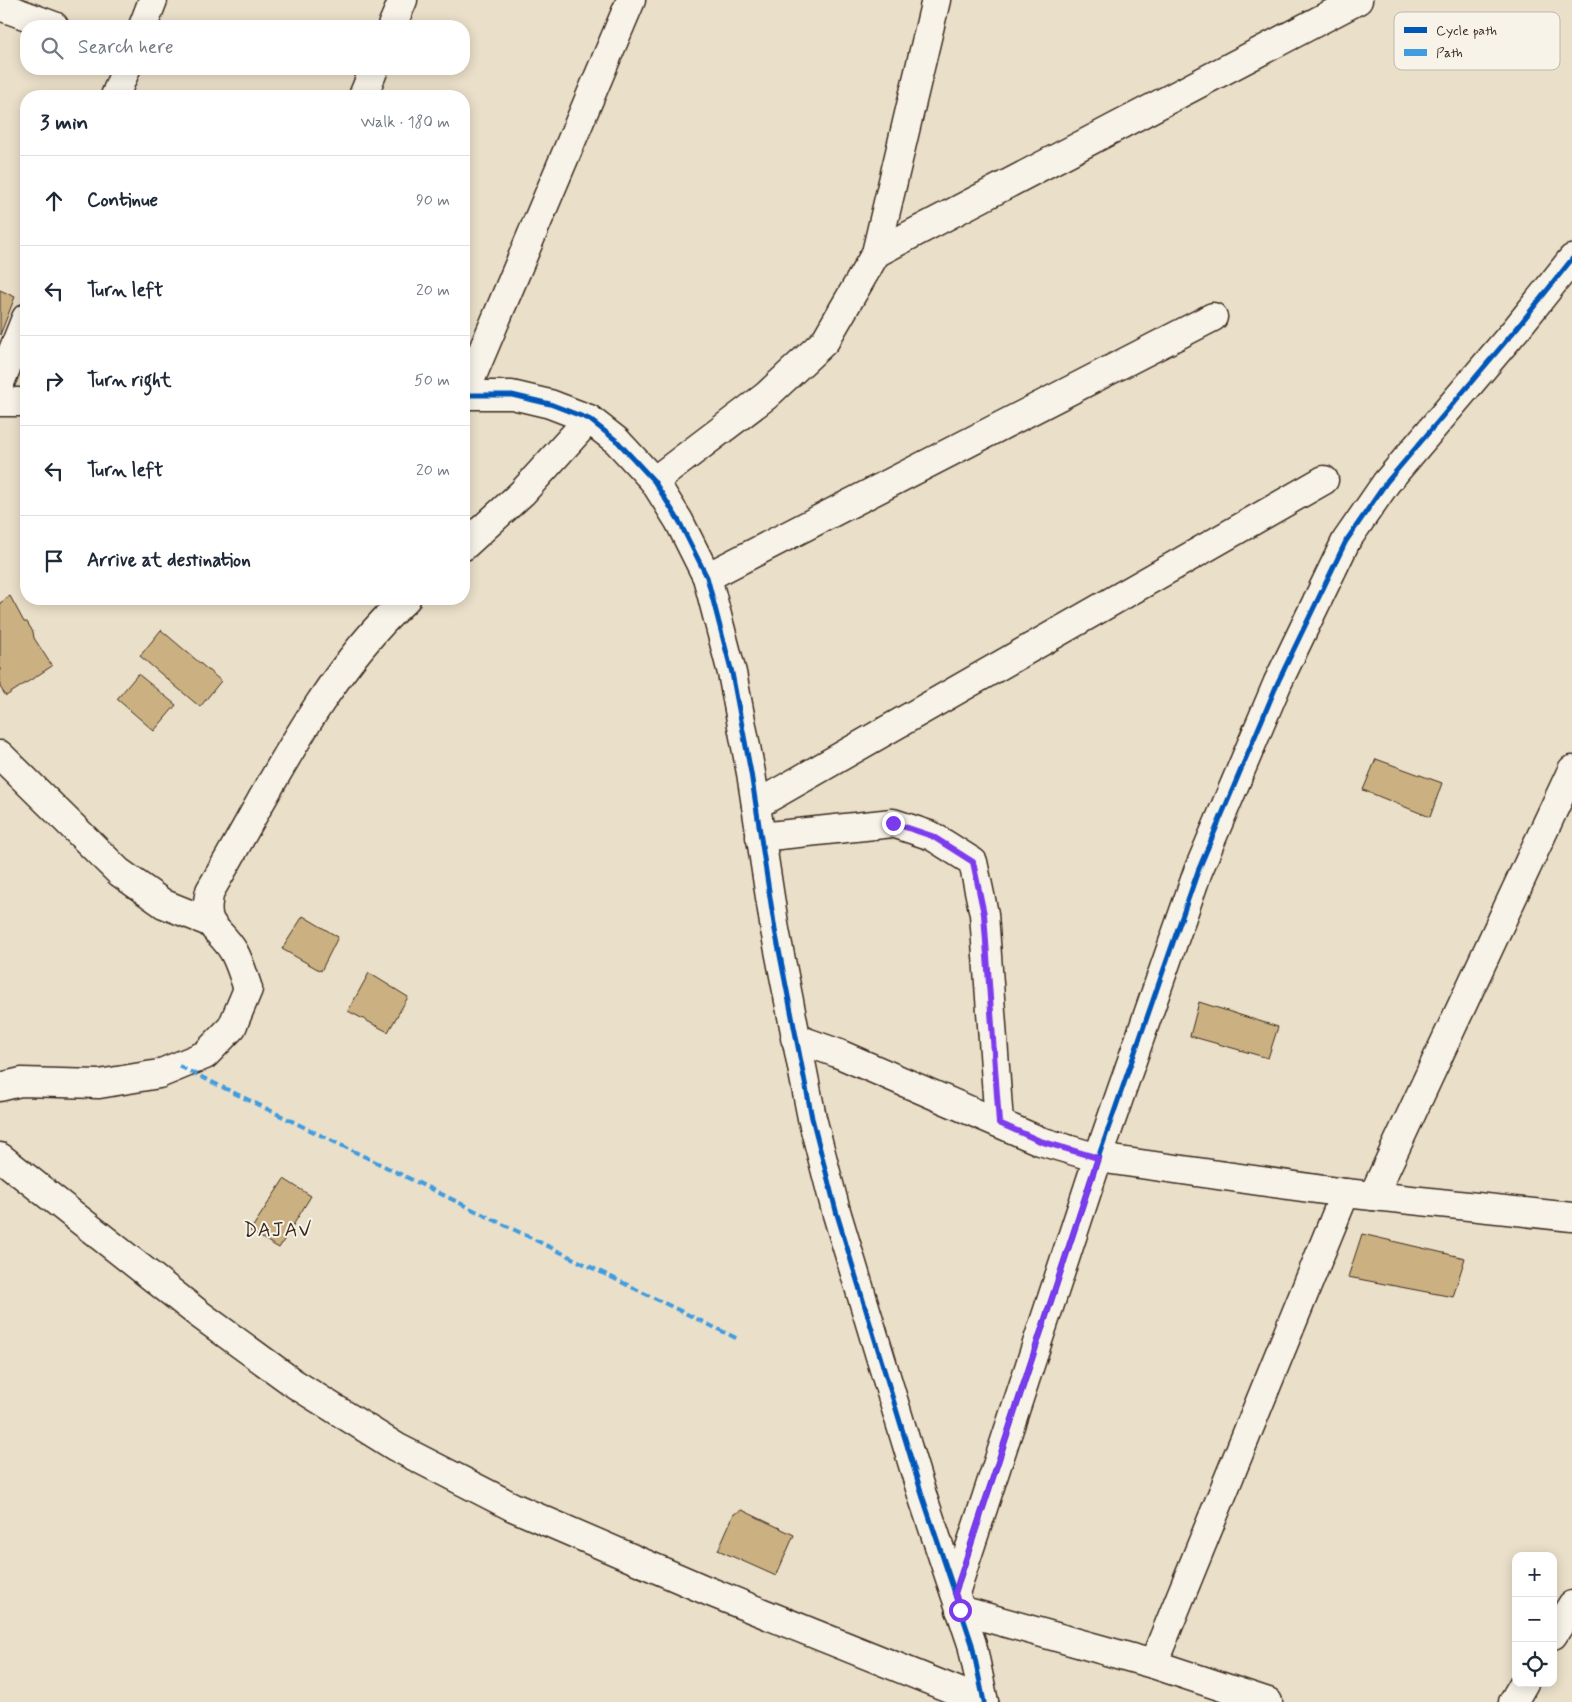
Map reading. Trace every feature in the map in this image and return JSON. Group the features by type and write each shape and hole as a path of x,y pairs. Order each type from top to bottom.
{"street":[{"path":"145,20 153,0"},
{"path":"395,20 403,0"},
{"path":"470,381 631,0"},
{"path":"876,253 1358,0"},
{"path":"654,481 766,396 825,341 876,253 937,1"},
{"path":"0,6 38,20"},
{"path":"117,90 124,75"},
{"path":"365,90 372,75"},
{"path":"958,1601 1098,1158 1198,871 1278,682 1346,541 1386,483 1517,328 1572,259"},
{"path":"707,577 1213,318"},
{"path":"0,384 20,333"},
{"path":"470,395 512,395 550,404 589,419 617,441 654,481 679,521 707,577 732,674 756,805 775,930 812,1118 836,1211 923,1498 972,1644 984,1702"},
{"path":"0,402 20,402"},
{"path":"470,541 522,493 589,419"},
{"path":"756,805 1324,480"},
{"path":"209,922 207,905 210,891 272,781 315,712 357,651 400,605"},
{"path":"0,754 119,872 164,904 209,922 234,952 248,989 232,1027 205,1055 159,1074 99,1084 21,1082 0,1087"},
{"path":"1373,1196 1572,770"},
{"path":"760,837 893,823 932,836 973,862 984,914 999,1123"},
{"path":"795,1038 837,1053 1040,1141 1098,1158 1345,1193 1572,1217"},
{"path":"0,1157 199,1314 295,1384 396,1448 513,1507 690,1584 984,1702"},
{"path":"1153,1664 1345,1193"},
{"path":"958,1601 1268,1702"},
{"path":"1557,1629 1572,1605"},
{"path":"1513,1702 1522,1687"}],"building":[{"path":"0,290 15,297 0,335"},
{"path":"10,596 52,666 6,696 0,687 0,603"},
{"path":"161,630 221,681 200,707 140,656"},
{"path":"138,674 176,705 154,731 117,699"},
{"path":"1376,759 1442,783 1430,817 1363,790"},
{"path":"303,916 338,937 321,971 282,949"},
{"path":"369,973 408,997 388,1032 348,1011"},
{"path":"1199,1002 1278,1027 1268,1058 1190,1036"},
{"path":"284,1179 311,1196 279,1248 250,1231"},
{"path":"1362,1234 1465,1258 1453,1297 1348,1277"},
{"path":"742,1510 794,1535 776,1576 718,1550 734,1514"}],"marked path":[{"path":"179,1066 738,1339"}],"cycle path":[{"path":"955,1593 1098,1158 1198,871 1278,682 1346,541 1386,483 1517,328 1572,259"},
{"path":"470,395 512,395 550,404 589,419 617,441 654,481 679,521 707,577 732,673 751,773 775,930 812,1118 836,1211 923,1498 972,1644 984,1702"}],"district":[{"name":"DAJAV","path":"278,1229"}],"route":[{"path":"893,823 932,836 973,862 984,914 999,1123 1040,1141 1098,1158 955,1593 960,1610"}]}
